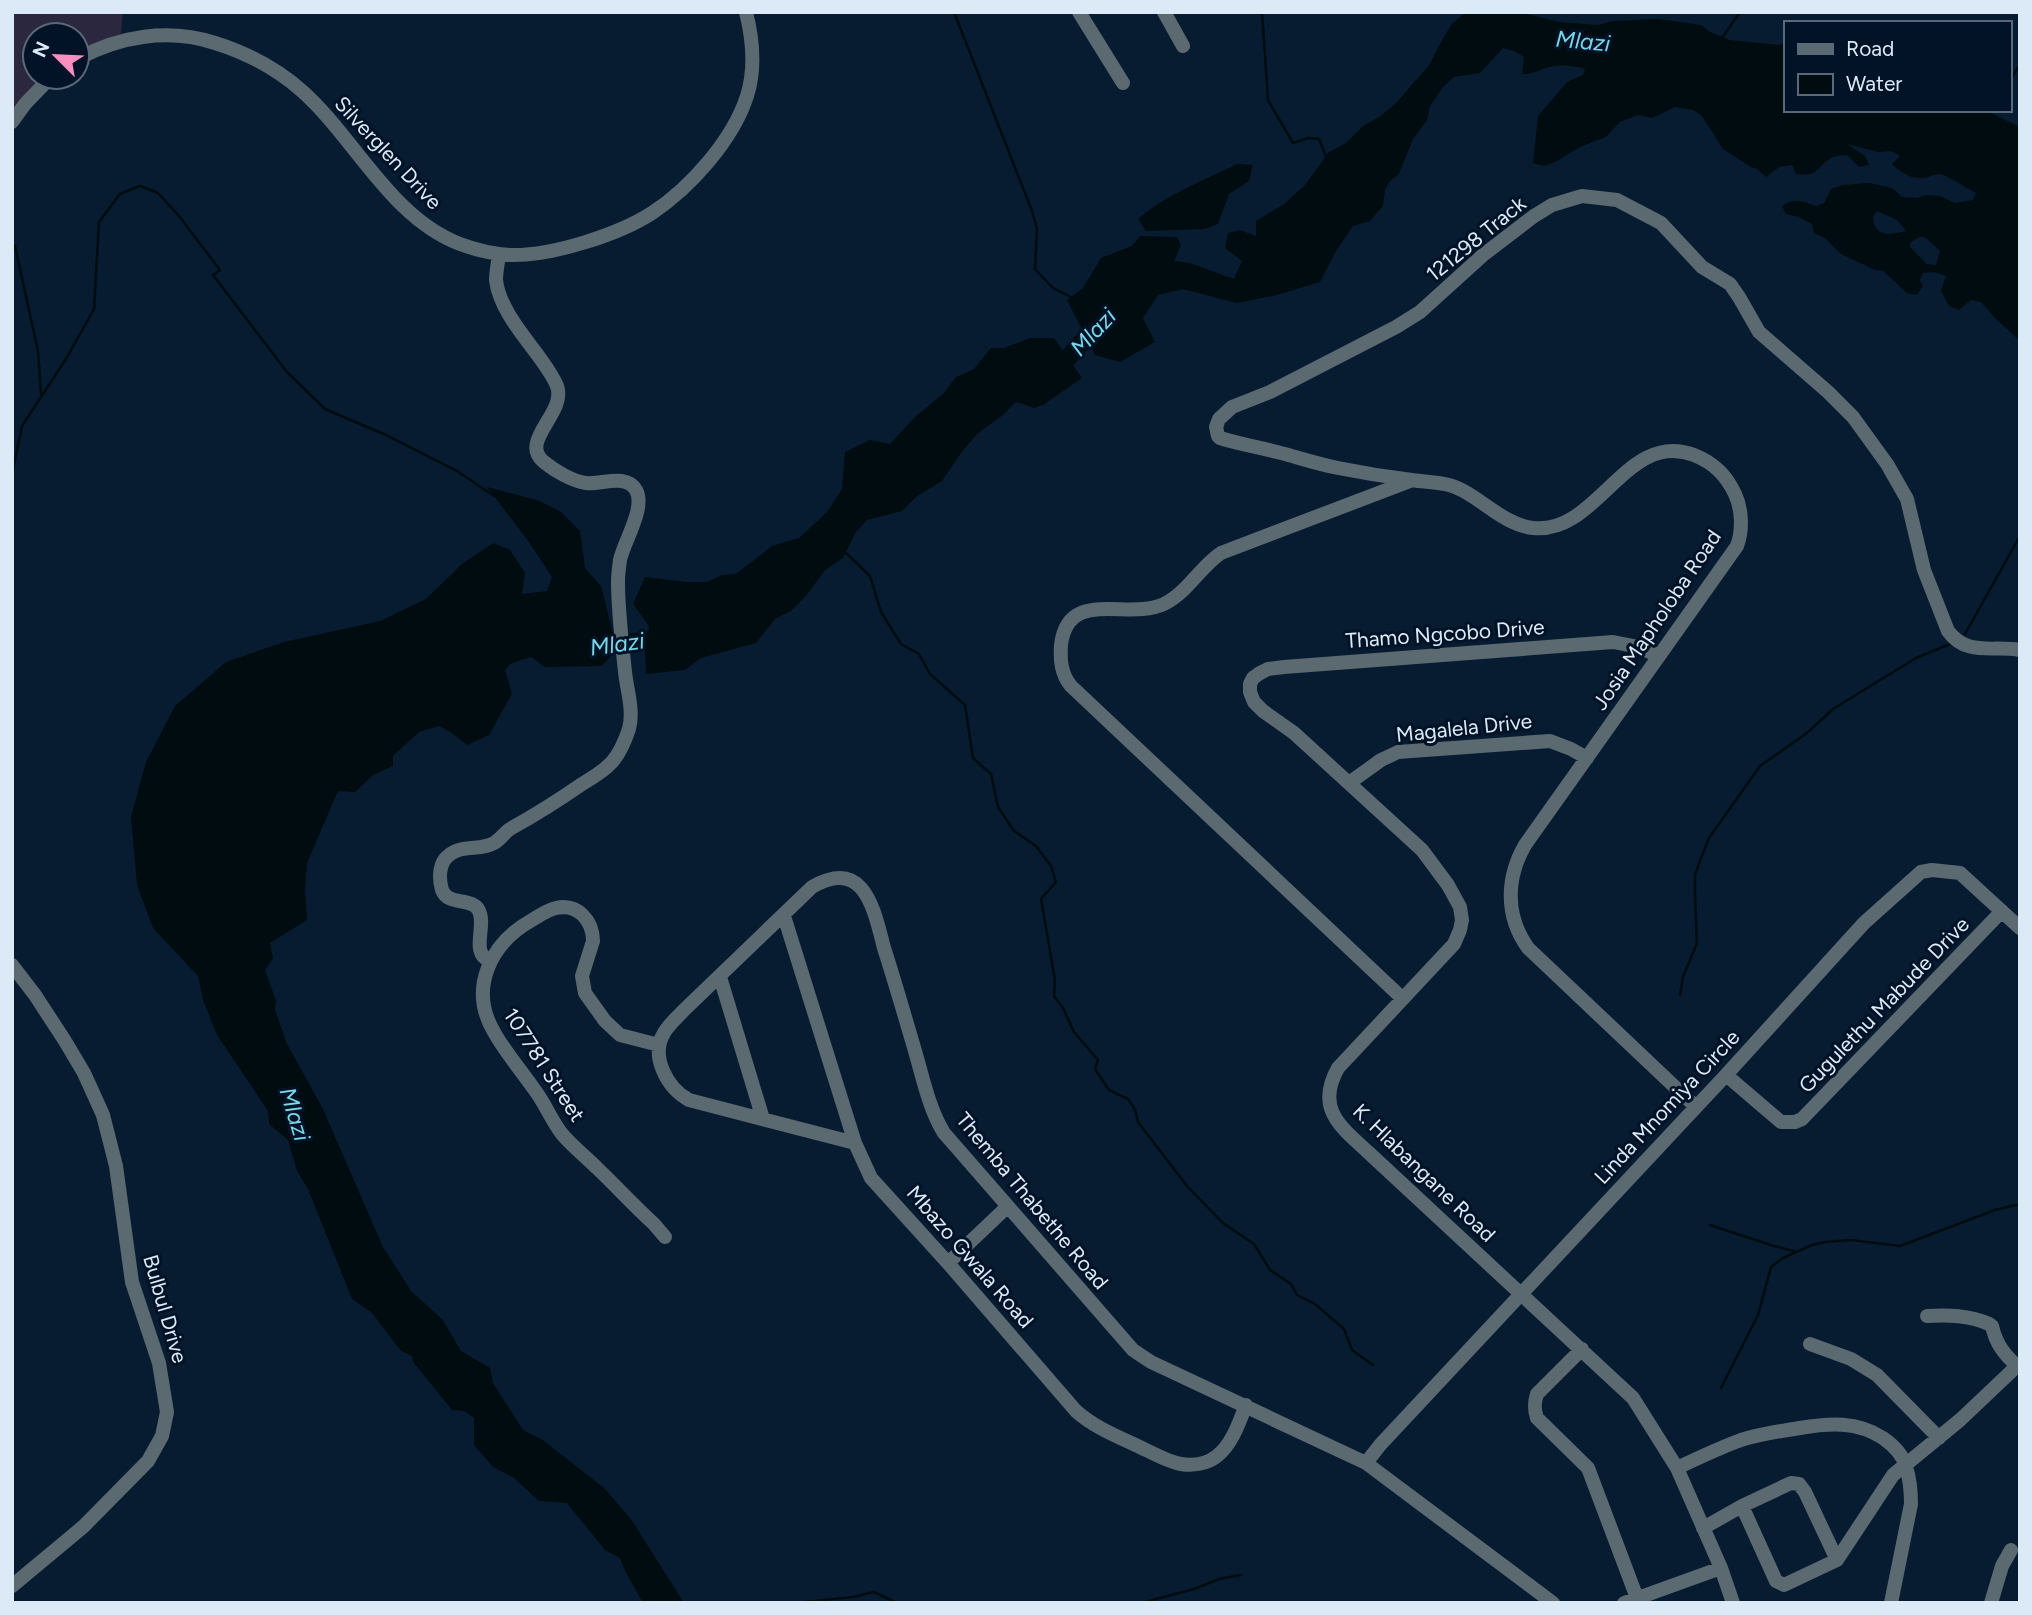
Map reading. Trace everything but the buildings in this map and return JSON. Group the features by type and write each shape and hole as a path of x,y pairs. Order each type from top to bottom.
{"street":[{"name":"Silverglen Drive","path":"91,53 110,45 152,35 172,34 191,36 237,50 272,68 303,92 388,190 424,225 461,244 499,254 538,253 614,231 650,214 687,183 727,136 747,96 752,77 753,50 746,12"},
{"path":"1079,12 1123,83"},
{"path":"1164,12 1183,46"},
{"path":"12,122 38,91"},
{"name":"121298 Track","path":"1411,480 1338,468 1229,441 1218,436 1217,423 1232,407 1279,387 1420,312 1483,255 1552,205 1582,196 1618,201 1661,223 1702,267 1730,284 1759,332 1853,417 1908,499 1924,570 1953,638 1980,649 2020,650"},
{"path":"490,961 484,959 479,951 481,925 477,909 444,894 440,880 442,864 447,857 460,849 494,843 606,768 621,747 630,724 631,710 625,673 618,579 620,560 638,507 637,492 627,482 618,480 591,483 571,478 538,456 537,438 554,412 558,391 550,372 502,298 496,277 499,254"},
{"name":"Josia Mapholoba Road","path":"1402,998 1071,686 1063,674 1061,658 1065,627 1079,612 1100,608 1138,610 1163,604 1221,553 1411,480 1451,486 1511,521 1530,528 1545,529 1579,514 1624,474 1650,456 1671,451 1687,453 1721,471 1737,498 1741,522 1740,537 1727,561 1549,810 1516,862 1510,888 1511,908 1516,925 1528,948 1695,1106"},
{"name":"Thamo Ngcobo Drive","path":"1252,697 1250,684 1255,676 1268,669 1284,667 1605,642 1629,644 1660,656"},
{"name":"K. Hlabangane Road","path":"1252,697 1263,711 1294,733 1422,850 1448,885 1461,914 1460,930 1454,944 1338,1068 1328,1094 1333,1115 1339,1125 1633,1398 1676,1468 1721,1568 1733,1603"},
{"name":"Magalela Drive","path":"1349,783 1381,760 1398,752 1550,741 1571,748 1587,758"},
{"name":"Linda Mnomiya Circle","path":"1366,1463 1864,923 1921,872 1931,870 1960,873 2020,928"},
{"name":"Themba Thabethe Road","path":"659,1045 673,1022 812,887 830,878 848,878 861,888 870,905 939,1125 956,1150 1132,1350 1151,1362 1366,1463 1553,1603"},
{"name":"107781 Street","path":"659,1045 621,1035 605,1021 585,993 582,976 593,936 588,920 575,909 554,908 526,923 505,939 490,961 485,973 484,1000 494,1032 546,1105 563,1135 665,1237"},
{"name":"Gugulethu Mabude Drive","path":"1726,1074 1781,1122 1802,1119 2003,911"},
{"name":"Mbazo Gwala Road","path":"784,916 855,1143 871,1178 1076,1411 1100,1428 1172,1462 1191,1465 1202,1464 1217,1457 1231,1439 1246,1405"},
{"name":"Bulbul Drive","path":"12,965 65,1041 84,1073 103,1115 116,1166 132,1282 159,1363 167,1412 162,1436 148,1461 84,1527 12,1587"},
{"path":"720,976 763,1119"},
{"path":"659,1045 666,1076 682,1096 704,1105 855,1143"},
{"path":"948,1263 1007,1207"},
{"path":"1742,1506 1776,1581 1784,1585 1837,1560 1893,1475 1939,1438 2017,1366 1997,1343 1993,1326 1980,1320 1927,1315"},
{"path":"1810,1344 1851,1359 1877,1375 1939,1438"},
{"path":"1582,1349 1537,1394 1534,1411 1537,1418 1588,1468 1631,1600 1721,1568"},
{"path":"1676,1468 1743,1440 1821,1424 1843,1423 1885,1439 1906,1465 1911,1489 1911,1504 1891,1603"},
{"path":"1703,1528 1791,1483 1798,1485 1805,1492 1837,1560"},
{"path":"1991,1603 2002,1566 2011,1549"}],"shaded area":[{"path":"12,12 123,12 120,41 91,52 91,21 21,21 21,91 37,91 12,121"}],"water":[{"path":"1466,12 1519,12 1559,22 1598,25 1613,21 1658,19 1701,25 1730,40 1784,43 1784,112 1989,112 2020,127 2020,341 1981,302 1971,300 1959,310 1949,306 1941,291 1946,276 1934,272 1923,273 1920,280 1923,286 1917,295 1907,293 1883,271 1841,254 1825,238 1814,233 1812,224 1786,214 1782,206 1803,201 1816,206 1824,203 1831,189 1842,185 1870,183 1892,188 1902,197 1940,196 1955,203 1973,200 1976,193 1947,176 1910,176 1892,164 1900,156 1891,151 1878,152 1847,144 1865,156 1869,165 1859,167 1847,155 1829,160 1810,174 1796,174 1792,165 1779,167 1766,177 1723,149 1702,116 1693,110 1675,107 1652,118 1638,115 1620,122 1606,137 1580,147 1555,162 1544,166 1533,163 1538,116 1567,82 1583,75 1585,69 1558,66 1522,74 1524,57 1503,48 1480,73 1454,77 1443,87 1430,106 1427,120 1413,139 1399,174 1390,181 1385,190 1383,206 1370,221 1353,226 1320,282 1237,303 1183,289 1158,295 1143,318 1155,342 1120,362 1095,355 1067,300 1083,288 1101,258 1132,246 1140,236 1177,237 1181,245 1174,261 1190,263 1234,279 1242,261 1225,248 1228,233 1240,230 1256,236 1256,221 1284,204 1305,185 1329,152 1346,143 1363,126 1381,116 1397,102 1430,64 1451,25","holes":["1877,211 1897,220 1906,231 1889,234 1876,228 1873,216","1919,237 1925,237 1940,251 1936,265 1927,264 1910,247 1910,243"]},
{"path":"1237,164 1253,165 1249,181 1229,194 1218,224 1205,229 1146,231 1138,219 1173,195"},
{"path":"1030,338 1054,338 1082,378 1043,405 1034,408 1016,402 977,434 942,481 916,497 902,511 867,520 856,532 843,558 825,570 806,596 791,611 775,619 756,643 701,658 685,670 646,674 645,650 649,626 633,604 645,577 707,582 722,575 736,574 772,546 799,538 828,511 842,489 845,452 870,440 890,444 915,417 943,394 956,377 974,369 991,348 1004,348"},
{"path":"487,487 540,501 561,512 580,531 585,568 601,586 617,649 602,666 545,667 531,657 510,664 505,670 512,694 489,735 467,745 439,726 419,732 393,756 393,766 373,775 355,792 338,791 307,863 307,920 270,943 273,958 265,970 287,1044 322,1107 383,1247 411,1291 442,1319 461,1351 490,1368 493,1383 523,1430 543,1440 604,1488 631,1519 684,1603 643,1603 620,1558 605,1550 567,1503 539,1501 514,1478 493,1467 474,1445 474,1418 464,1411 452,1410 414,1363 412,1356 401,1351 372,1313 352,1299 308,1189 297,1171 288,1140 269,1124 268,1111 217,1035 203,1000 198,976 153,928 137,885 131,817 146,762 175,706 226,662 284,642 380,621 426,599 462,564 493,543 510,550 525,573 522,594 547,591 552,577"}],"waterway":[{"path":"954,12 1032,211 1037,229 1035,269 1053,288 1071,297"},
{"path":"1262,12 1268,100 1293,143 1309,138 1319,139 1327,159"},
{"path":"1722,38 1740,12"},
{"path":"2011,78 2020,65"},
{"path":"12,474 22,426 66,359 94,309 99,222 120,194 140,186 158,193 179,216 220,270 213,275 287,372 325,409 386,435 457,471 494,496"},
{"path":"12,244 15,246 38,351 41,394"},
{"name":"Mlazi","path":"1048,366 1066,360 1100,322"},
{"path":"1965,634 2020,536"},
{"path":"845,552 870,576 881,612 901,644 919,654 930,674 965,705 973,758 991,774 998,807 1014,831 1036,846 1051,866 1056,882 1041,899 1055,980 1054,996 1074,1032 1098,1060 1095,1069 1109,1090 1128,1099 1135,1109 1138,1122 1187,1186 1223,1223 1254,1244 1270,1270 1291,1284 1297,1295 1315,1304 1344,1329 1352,1350 1373,1365"},
{"name":"Mlazi","path":"608,646 670,637"},
{"path":"1680,995 1683,977 1697,943 1695,875 1709,838 1760,766 1807,733 1833,709 1916,658 1950,644"},
{"path":"1721,1388 1758,1315 1771,1267 1783,1258 1825,1242 1851,1240 1900,1246 1995,1210 2020,1204"},
{"path":"1710,1225 1797,1252"},
{"path":"1141,1603 1241,1575"},
{"path":"795,1603 874,1592 897,1603"}]}
